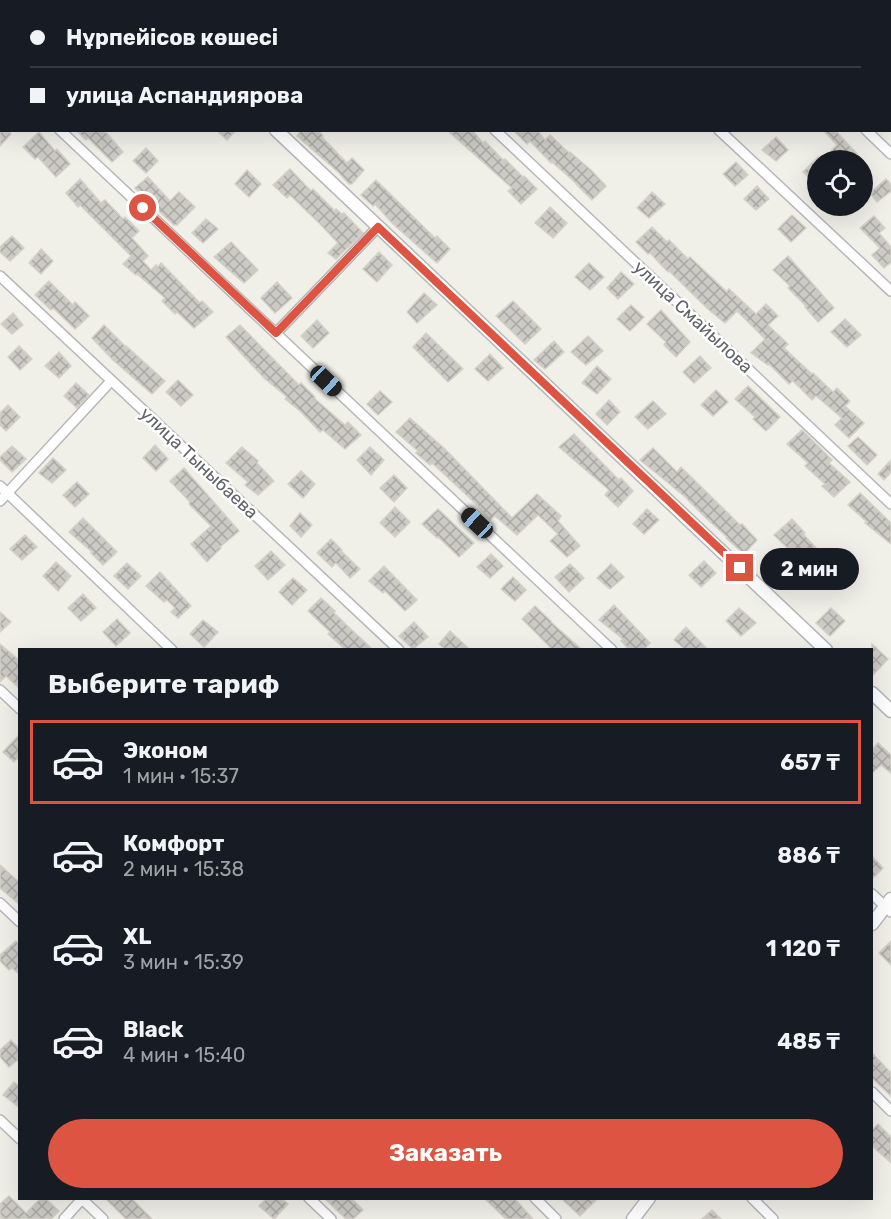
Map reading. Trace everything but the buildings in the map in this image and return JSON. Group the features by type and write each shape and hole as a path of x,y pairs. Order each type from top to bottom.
{"street":[{"path":"62,132 610,648"},
{"path":"278,132 824,648"},
{"name":"улица Смайылова","path":"497,132 891,504"},
{"path":"721,132 891,291"},
{"path":"868,132 891,154"},
{"path":"276,333 378,227"},
{"name":"улица Тыныбаева","path":"0,276 397,648"},
{"path":"111,381 2,493 170,648"},
{"path":"0,690 18,707"},
{"path":"873,694 891,711"},
{"path":"873,895 889,906 873,923"},
{"path":"0,903 18,920"},
{"path":"873,1093 891,1111"},
{"path":"0,1120 18,1137"},
{"path":"64,1219 81,1200"},
{"path":"83,1200 103,1219"},
{"path":"311,1200 331,1219"},
{"path":"537,1200 556,1219"},
{"path":"633,1219 648,1200"},
{"path":"754,1200 773,1219"}],"route":[{"path":"143,208 276,333 378,227 740,568"}]}
